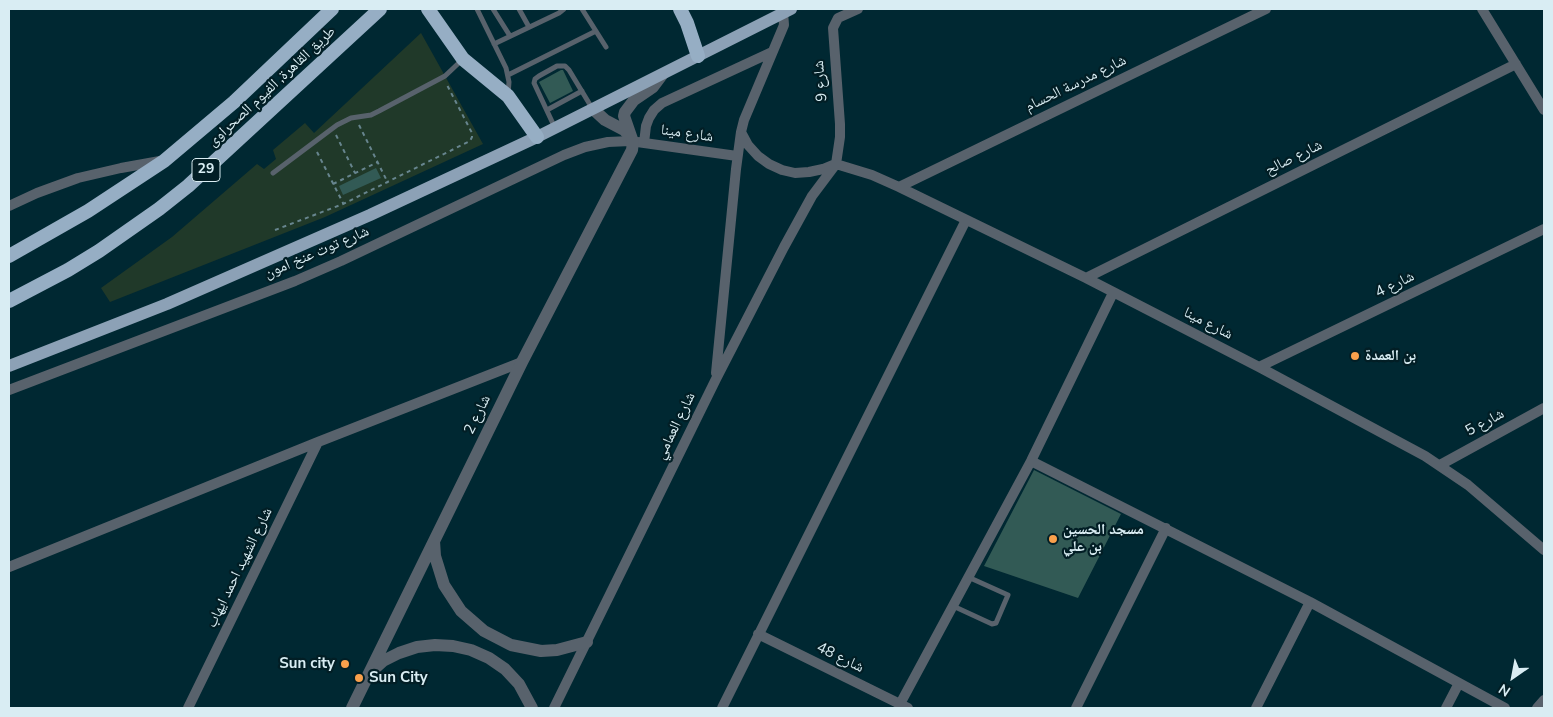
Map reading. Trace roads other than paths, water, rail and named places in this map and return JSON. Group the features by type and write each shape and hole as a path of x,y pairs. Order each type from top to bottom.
{"highway":[{"name":"طريق القاهرة, الفيوم الصحراوى","path":"9,256 88,211 164,161 234,102 332,9"},
{"name":"طريق القاهرة, الفيوم الصحراوى","path":"9,301 32,290 99,250 180,192 380,9"},
{"path":"428,9 463,59 508,96 537,137"},
{"path":"680,9 687,23 698,56"}],"main road":[{"path":"9,366 167,304 370,214 537,137 787,11"}],"street":[{"name":"شارع 9","path":"836,164 840,124 832,28 838,18 858,9"},
{"name":"شارع مدرسة الحسام","path":"899,187 1266,9"},
{"path":"1482,9 1544,110"},
{"path":"716,379 737,156 741,132 744,120 784,25 787,11"},
{"path":"636,140 654,110 662,104 772,52"},
{"name":"شارع صالح","path":"1086,278 1516,64"},
{"path":"636,140 624,116 625,112 634,100 653,87 662,75"},
{"path":"593,109 605,120 624,130 636,140"},
{"path":"741,132 748,145 758,156 782,170 809,172 823,170 836,164"},
{"name":"شارع مينا","path":"636,140 737,156"},
{"name":"شارع 2","path":"352,708 522,362 636,140"},
{"name":"شارع توت عنخ امون","path":"9,390 294,281 341,261 564,155 585,147 608,142 636,140"},
{"path":"9,206 37,193 78,178 164,161"},
{"name":"شارع مينا","path":"836,164 872,175 899,187 1086,278 1259,367 1440,465 1468,485 1544,550"},
{"name":"شارع العمامي","path":"554,708 716,379 784,247 812,196 836,164"},
{"path":"722,708 966,220"},
{"name":"شارع 4","path":"1259,367 1544,229"},
{"path":"904,706 968,577 1031,461 1113,292"},
{"path":"9,567 522,362"},
{"name":"شارع 5","path":"1440,465 1544,408"},
{"name":"شارع الشهيد احمد ايهاب","path":"188,708 318,442"},
{"path":"1031,461 1310,602 1505,708"},
{"path":"1076,708 1166,528"},
{"path":"434,541 439,571 448,592 461,611 484,631 511,645 541,651 557,650 587,642"},
{"path":"1256,708 1310,602"},
{"name":"شارع 48","path":"758,634 904,706"},
{"path":"370,673 399,653 417,647 435,644 453,646 480,654 505,669 519,684 532,708"},
{"path":"1446,708 1459,683"},
{"path":"1537,708 1544,700"}],"lane":[{"path":"477,9 508,75 508,96"},
{"path":"494,9 510,36"},
{"path":"519,9 529,27"},
{"path":"494,44 564,9"},
{"path":"582,9 606,47"},
{"path":"508,75 596,32"},
{"path":"273,173 341,122 375,113 449,73 463,59"},
{"path":"555,128 547,110 545,99 535,81 539,76 562,66 567,68 569,75 576,82 593,109"},
{"path":"570,85 576,82"},
{"path":"547,110 582,91"},
{"path":"953,606 992,624 996,623 1008,595 968,577"}],"place":[{"name":"بن العمدة","path":"1355,356"},
{"name":"مسجد الحسين بن علي","path":"1053,539"},
{"name":"Sun city","path":"345,664"},
{"name":"Sun City","path":"359,678"}]}
